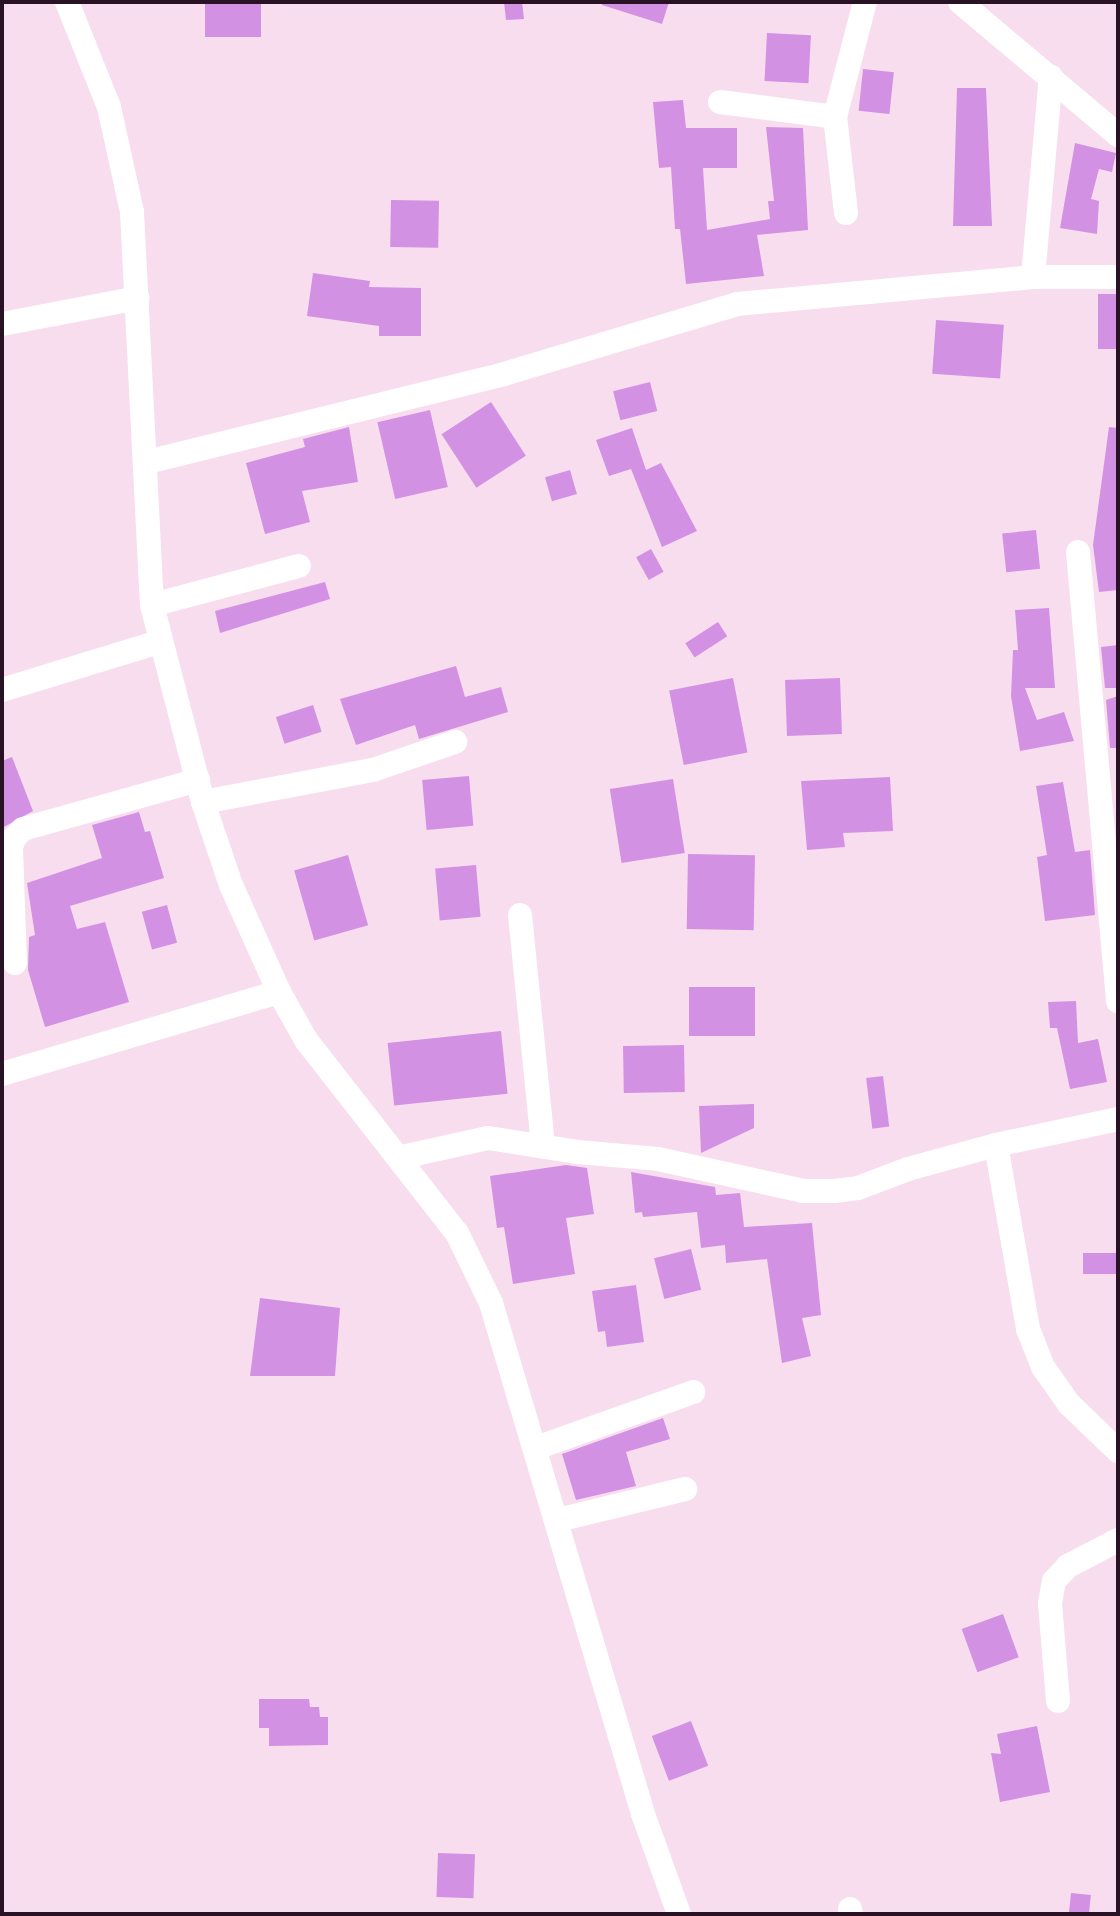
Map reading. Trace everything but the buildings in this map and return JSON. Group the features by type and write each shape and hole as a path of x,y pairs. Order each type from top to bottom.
{"street":[{"path":"67,2 109,107 132,212 147,462 145,541 152,605 159,642 230,885 279,992 306,1040 402,1157 457,1233 491,1303 558,1520 643,1814 679,1914"},
{"path":"846,214 835,117 865,2"},
{"path":"960,2 1118,135"},
{"path":"1032,277 1051,78"},
{"path":"720,102 835,117"},
{"path":"147,462 504,374 737,304 1032,277 1118,277"},
{"path":"2,324 138,298"},
{"path":"1078,552 1118,1001"},
{"path":"152,605 299,566"},
{"path":"2,690 159,642"},
{"path":"15,963 11,846 15,837 47,822 201,791 373,770 455,741"},
{"path":"520,915 543,1147"},
{"path":"2,1074 279,992"},
{"path":"402,1157 488,1138 543,1147 658,1159 803,1191 824,1191 859,1188 908,1169 996,1144 1118,1119"},
{"path":"996,1144 1028,1329 1043,1367 1069,1404 1106,1444 1118,1451"},
{"path":"536,1448 693,1392"},
{"path":"558,1520 685,1489"},
{"path":"1058,1701 1050,1603 1054,1581 1068,1566 1118,1540"}]}
